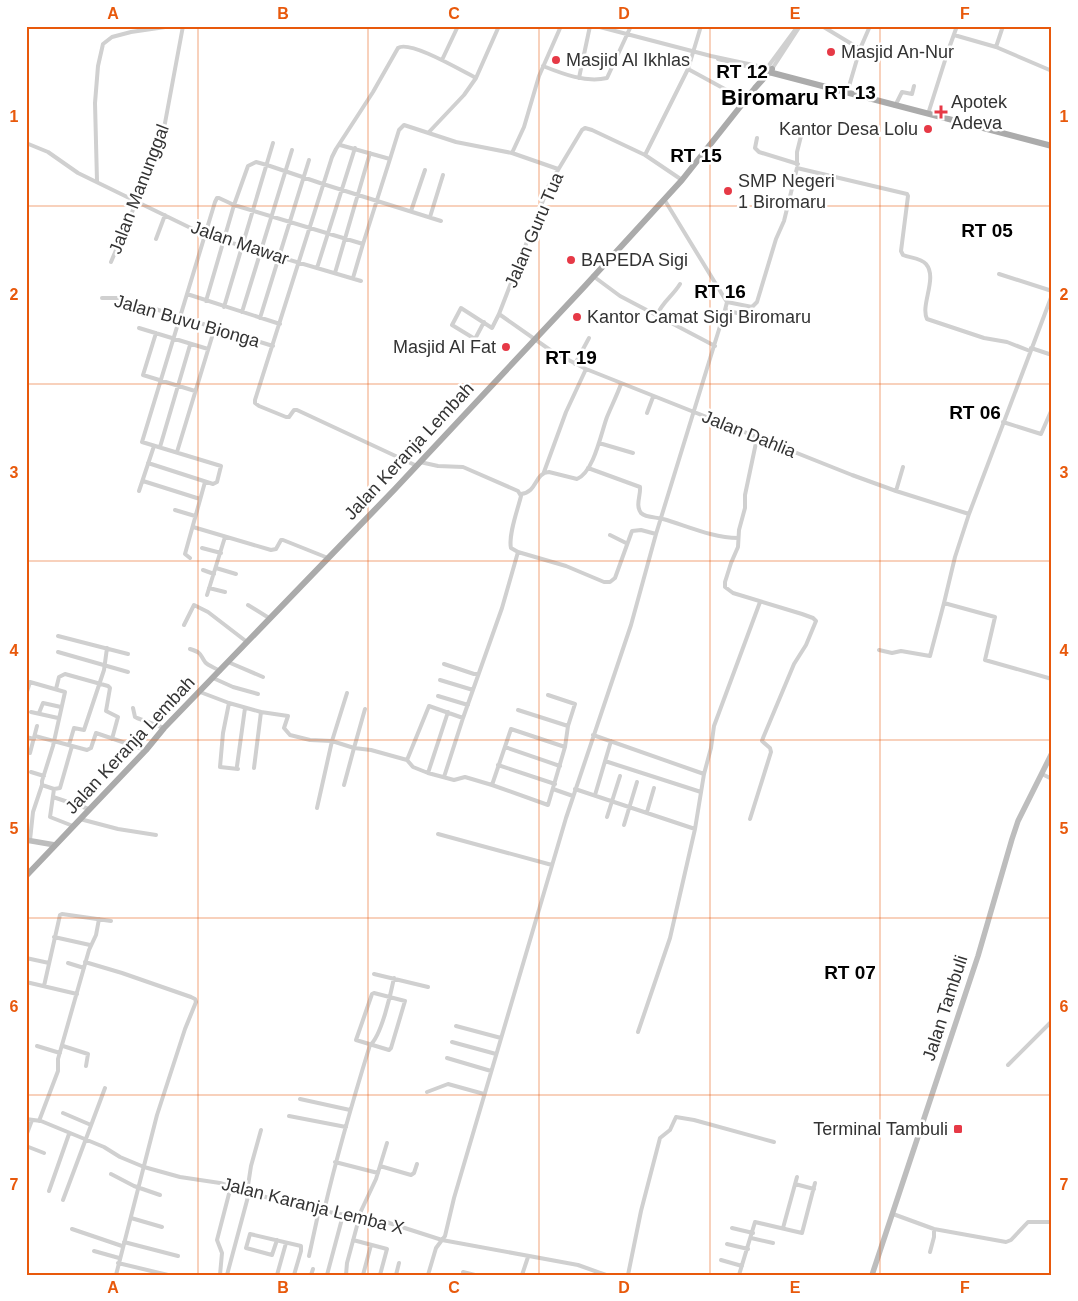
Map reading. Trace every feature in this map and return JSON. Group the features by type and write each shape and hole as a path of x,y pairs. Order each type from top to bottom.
{"main road":[{"path":"727,123 727,120 742,99 769,70 809,81 816,85 1052,146"},
{"name":"Jalan Keranja Lembah","path":"26,876 146,750 164,728 418,464 682,180 769,70"}],"street":[{"path":"97,182 95,103 98,66 103,44 112,37 131,32 172,26"},
{"name":"Jalan Manunggal","path":"111,262 146,179 165,123 183,26"},
{"path":"442,60 458,26"},
{"path":"428,132 464,95 476,78 499,26"},
{"path":"512,153 529,114 543,66 561,26"},
{"path":"579,78 590,26"},
{"path":"596,26 769,70 799,26"},
{"path":"543,66 579,78 607,78 631,26"},
{"path":"645,155 688,69 695,52 701,26"},
{"path":"822,26 860,49"},
{"path":"847,93 860,49 870,26"},
{"path":"928,114 957,26"},
{"path":"996,47 1003,26"},
{"path":"954,35 996,47 1052,71"},
{"path":"476,78 442,60 406,46 398,48 373,92 336,149 323,184 255,400 257,405 286,417 289,417 294,410 297,410 418,464 463,467 514,489 521,494"},
{"path":"688,69 742,99"},
{"path":"895,106 902,92 912,94 914,86"},
{"path":"353,278 401,126 404,125 456,142 512,153 558,169"},
{"name":"Jalan Guru Tua","path":"499,314 540,207 558,169 580,132 585,128 645,155 682,180"},
{"path":"727,302 752,307 757,302 776,239 784,221 797,166 797,152 801,136"},
{"path":"757,138 755,146 757,151 797,166 908,195 901,240 901,253 906,257 926,264 930,277 930,286 925,316 929,321 984,338 1052,354"},
{"path":"224,307 273,143"},
{"name":"Jalan Mawar","path":"26,144 48,152 78,173 205,234 361,281"},
{"path":"340,144 390,159"},
{"path":"317,268 355,148"},
{"path":"242,312 284,170 292,150"},
{"path":"335,273 370,153"},
{"path":"260,318 309,160"},
{"path":"206,301 234,205 248,166 256,162 441,220"},
{"path":"411,211 425,170"},
{"path":"430,217 443,175"},
{"path":"148,463 205,482 217,483 221,466 142,442 216,198 363,244"},
{"path":"428,1275 435,1251 446,1232 500,1038 552,865 575,789 627,638 656,534 727,302 664,199"},
{"path":"156,239 165,215"},
{"path":"999,274 1052,290"},
{"path":"593,276 620,296 714,346"},
{"path":"657,315 662,304 675,292 680,284"},
{"path":"187,294 280,324"},
{"path":"879,650 896,653 901,651 930,656 955,557 969,514 1052,295"},
{"name":"Jalan Buvu Bionga","path":"102,298 120,298 273,346"},
{"path":"484,322 475,339 452,325 461,308 484,322 492,328 499,314 535,338"},
{"path":"725,310 737,313"},
{"path":"177,452 215,327"},
{"path":"139,328 208,349"},
{"path":"156,332 143,375 195,391"},
{"name":"Jalan Dahlia","path":"535,338 575,364 621,384 896,491 969,514"},
{"path":"575,364 589,338"},
{"path":"160,448 190,345"},
{"path":"521,494 531,491 544,472 566,412 586,369"},
{"path":"544,472 576,479 582,476 588,468 599,443 621,384"},
{"path":"647,413 653,396"},
{"path":"1003,422 1041,434 1052,409"},
{"path":"750,819 771,752 770,748 763,742 763,738 794,664 816,622 815,619 809,616 760,602 729,591 725,587 731,563 738,547 738,538 745,508 745,494 758,438"},
{"path":"599,443 633,453"},
{"path":"139,492 154,446"},
{"path":"896,491 904,467"},
{"path":"588,468 640,487 638,506 645,516 707,533 738,538"},
{"path":"143,481 200,499"},
{"path":"190,558 185,554 205,482"},
{"path":"521,494 510,544 512,548 518,552 566,566 608,583 615,578 626,543 633,530 656,534"},
{"path":"175,510 195,516"},
{"path":"194,527 271,550 276,549 282,540 328,558"},
{"path":"610,536 626,543"},
{"path":"207,594 226,537"},
{"path":"202,548 221,553"},
{"path":"444,777 502,608 518,552"},
{"path":"216,568 236,574"},
{"path":"203,570 214,574"},
{"path":"210,588 225,592"},
{"path":"638,1032 670,938 695,829 714,726 760,602"},
{"path":"944,603 995,617 985,660 1052,679"},
{"path":"248,605 269,618"},
{"path":"184,625 194,606 208,612 247,642"},
{"path":"58,636 128,654"},
{"path":"84,730 104,666 107,648"},
{"path":"190,649 200,653 206,664 220,671"},
{"path":"58,652 128,672"},
{"path":"228,662 263,677"},
{"path":"444,664 478,674"},
{"path":"56,689 59,677 64,674 108,685 110,688 106,712 118,717 112,739"},
{"path":"213,678 233,687 258,694"},
{"path":"440,680 473,690"},
{"path":"26,695 30,682 65,692 54,741 33,812 28,840 55,845"},
{"path":"200,692 245,708 288,716 284,728 290,736 310,740 332,741 354,748 371,750 407,760 413,767 428,773 454,780 465,777 548,804 560,766 568,726 575,704 548,695"},
{"path":"317,808 332,741 347,693"},
{"path":"438,696 468,705"},
{"path":"40,714 44,703 61,706"},
{"path":"229,703 223,733 220,767 238,767 245,708"},
{"path":"407,760 429,706 463,718"},
{"path":"133,708 135,717 164,728"},
{"path":"344,785 364,709"},
{"path":"518,710 568,726"},
{"path":"31,712 58,718"},
{"path":"254,768 261,712"},
{"path":"428,773 448,712"},
{"path":"30,753 37,726"},
{"path":"42,785 54,789 60,787 74,728 146,750"},
{"path":"492,785 511,729 565,747"},
{"path":"26,737 54,741 89,750 96,734"},
{"path":"593,735 704,774"},
{"path":"595,795 611,741"},
{"path":"505,747 560,766"},
{"name":"Jalan Tambuli","path":"872,1275 978,956 1004,860 1018,821 1052,753"},
{"path":"605,761 701,792"},
{"path":"498,766 573,796"},
{"path":"31,772 44,776"},
{"path":"1042,774 1052,779"},
{"path":"607,816 620,776"},
{"path":"624,825 637,782"},
{"path":"647,812 654,788"},
{"path":"54,789 50,817 74,827"},
{"path":"575,789 695,829"},
{"path":"53,798 90,809"},
{"path":"80,819 118,829 156,834"},
{"path":"438,834 552,865"},
{"path":"42,842 46,854"},
{"path":"44,986 54,937 61,914 111,922"},
{"path":"39,1120 58,1071 58,1059 90,945 96,935 99,919"},
{"path":"54,937 90,945"},
{"path":"26,958 49,963"},
{"path":"85,962 151,982 191,996 196,1000 166,1086 116,1275"},
{"path":"68,963 84,968"},
{"path":"374,974 428,987"},
{"path":"309,1256 350,1110 370,1045 375,1040 390,996 394,978"},
{"path":"26,982 77,994"},
{"path":"372,994 405,1000 391,1048 389,1050 370,1045 356,1039 372,994"},
{"path":"1008,1065 1052,1020"},
{"path":"456,1026 500,1038"},
{"path":"452,1042 496,1054"},
{"path":"37,1046 60,1054"},
{"path":"63,1046 88,1054 86,1066"},
{"path":"447,1058 491,1071"},
{"path":"427,1092 448,1084 484,1094"},
{"path":"63,1200 105,1088"},
{"path":"300,1099 350,1110"},
{"path":"63,1113 91,1125"},
{"path":"289,1116 346,1127"},
{"path":"628,1275 660,1138 670,1130 676,1117 694,1120 774,1142"},
{"name":"Jalan Karanja Lemba X","path":"26,1119 39,1120 69,1134 106,1147 120,1157 144,1167 193,1180 231,1186 322,1211 383,1221 442,1240 578,1265 606,1275"},
{"path":"26,1136 32,1120"},
{"path":"227,1275 248,1192 251,1166 261,1130"},
{"path":"49,1192 69,1134"},
{"path":"346,1275 347,1263 359,1217 378,1173 387,1143"},
{"path":"26,1146 44,1153"},
{"path":"336,1162 378,1173"},
{"path":"380,1166 412,1175 417,1164"},
{"path":"111,1174 138,1188 160,1195"},
{"path":"783,1228 797,1177"},
{"path":"738,1275 748,1249 755,1222 802,1233 815,1183"},
{"path":"795,1184 814,1189"},
{"path":"220,1275 222,1254 217,1240 231,1186"},
{"path":"893,1214 934,1230 1009,1242 1030,1221 1052,1222"},
{"path":"327,1275 343,1215"},
{"path":"131,1218 162,1227"},
{"path":"72,1228 123,1244 178,1256"},
{"path":"732,1228 752,1233"},
{"path":"930,1252 934,1240 934,1230"},
{"path":"277,1240 272,1255 246,1248 250,1234 277,1240 302,1248 294,1275"},
{"path":"751,1238 773,1243"},
{"path":"353,1240 387,1249 380,1275"},
{"path":"277,1275 286,1243"},
{"path":"726,1244 748,1249"},
{"path":"363,1275 371,1245"},
{"path":"94,1251 119,1261 168,1275"},
{"path":"522,1275 528,1257"},
{"path":"721,1260 742,1266"},
{"path":"396,1275 399,1262"},
{"path":"311,1275 313,1268"},
{"path":"463,1272 474,1275"}],"place":[{"name":"Masjid An-Nur","path":"831,52"},
{"name":"Masjid Al Ikhlas","path":"556,60"},
{"name":"Apotek Adeva","path":"941,112"},
{"name":"Kantor Desa Lolu","path":"928,129"},
{"name":"SMP Negeri 1 Biromaru","path":"728,191"},
{"name":"BAPEDA Sigi","path":"571,260"},
{"name":"Kantor Camat Sigi Biromaru","path":"577,317"},
{"name":"Masjid Al Fat","path":"506,347"},
{"name":"Terminal Tambuli","path":"958,1129"}],"district":[{"name":"RT 12","path":"742,71"},
{"name":"RT 13","path":"850,92"},
{"name":"Biromaru","path":"770,97"},
{"name":"RT 15","path":"696,155"},
{"name":"RT 05","path":"987,230"},
{"name":"RT 16","path":"720,291"},
{"name":"RT 19","path":"571,357"},
{"name":"RT 06","path":"975,412"},
{"name":"RT 07","path":"850,972"}]}
